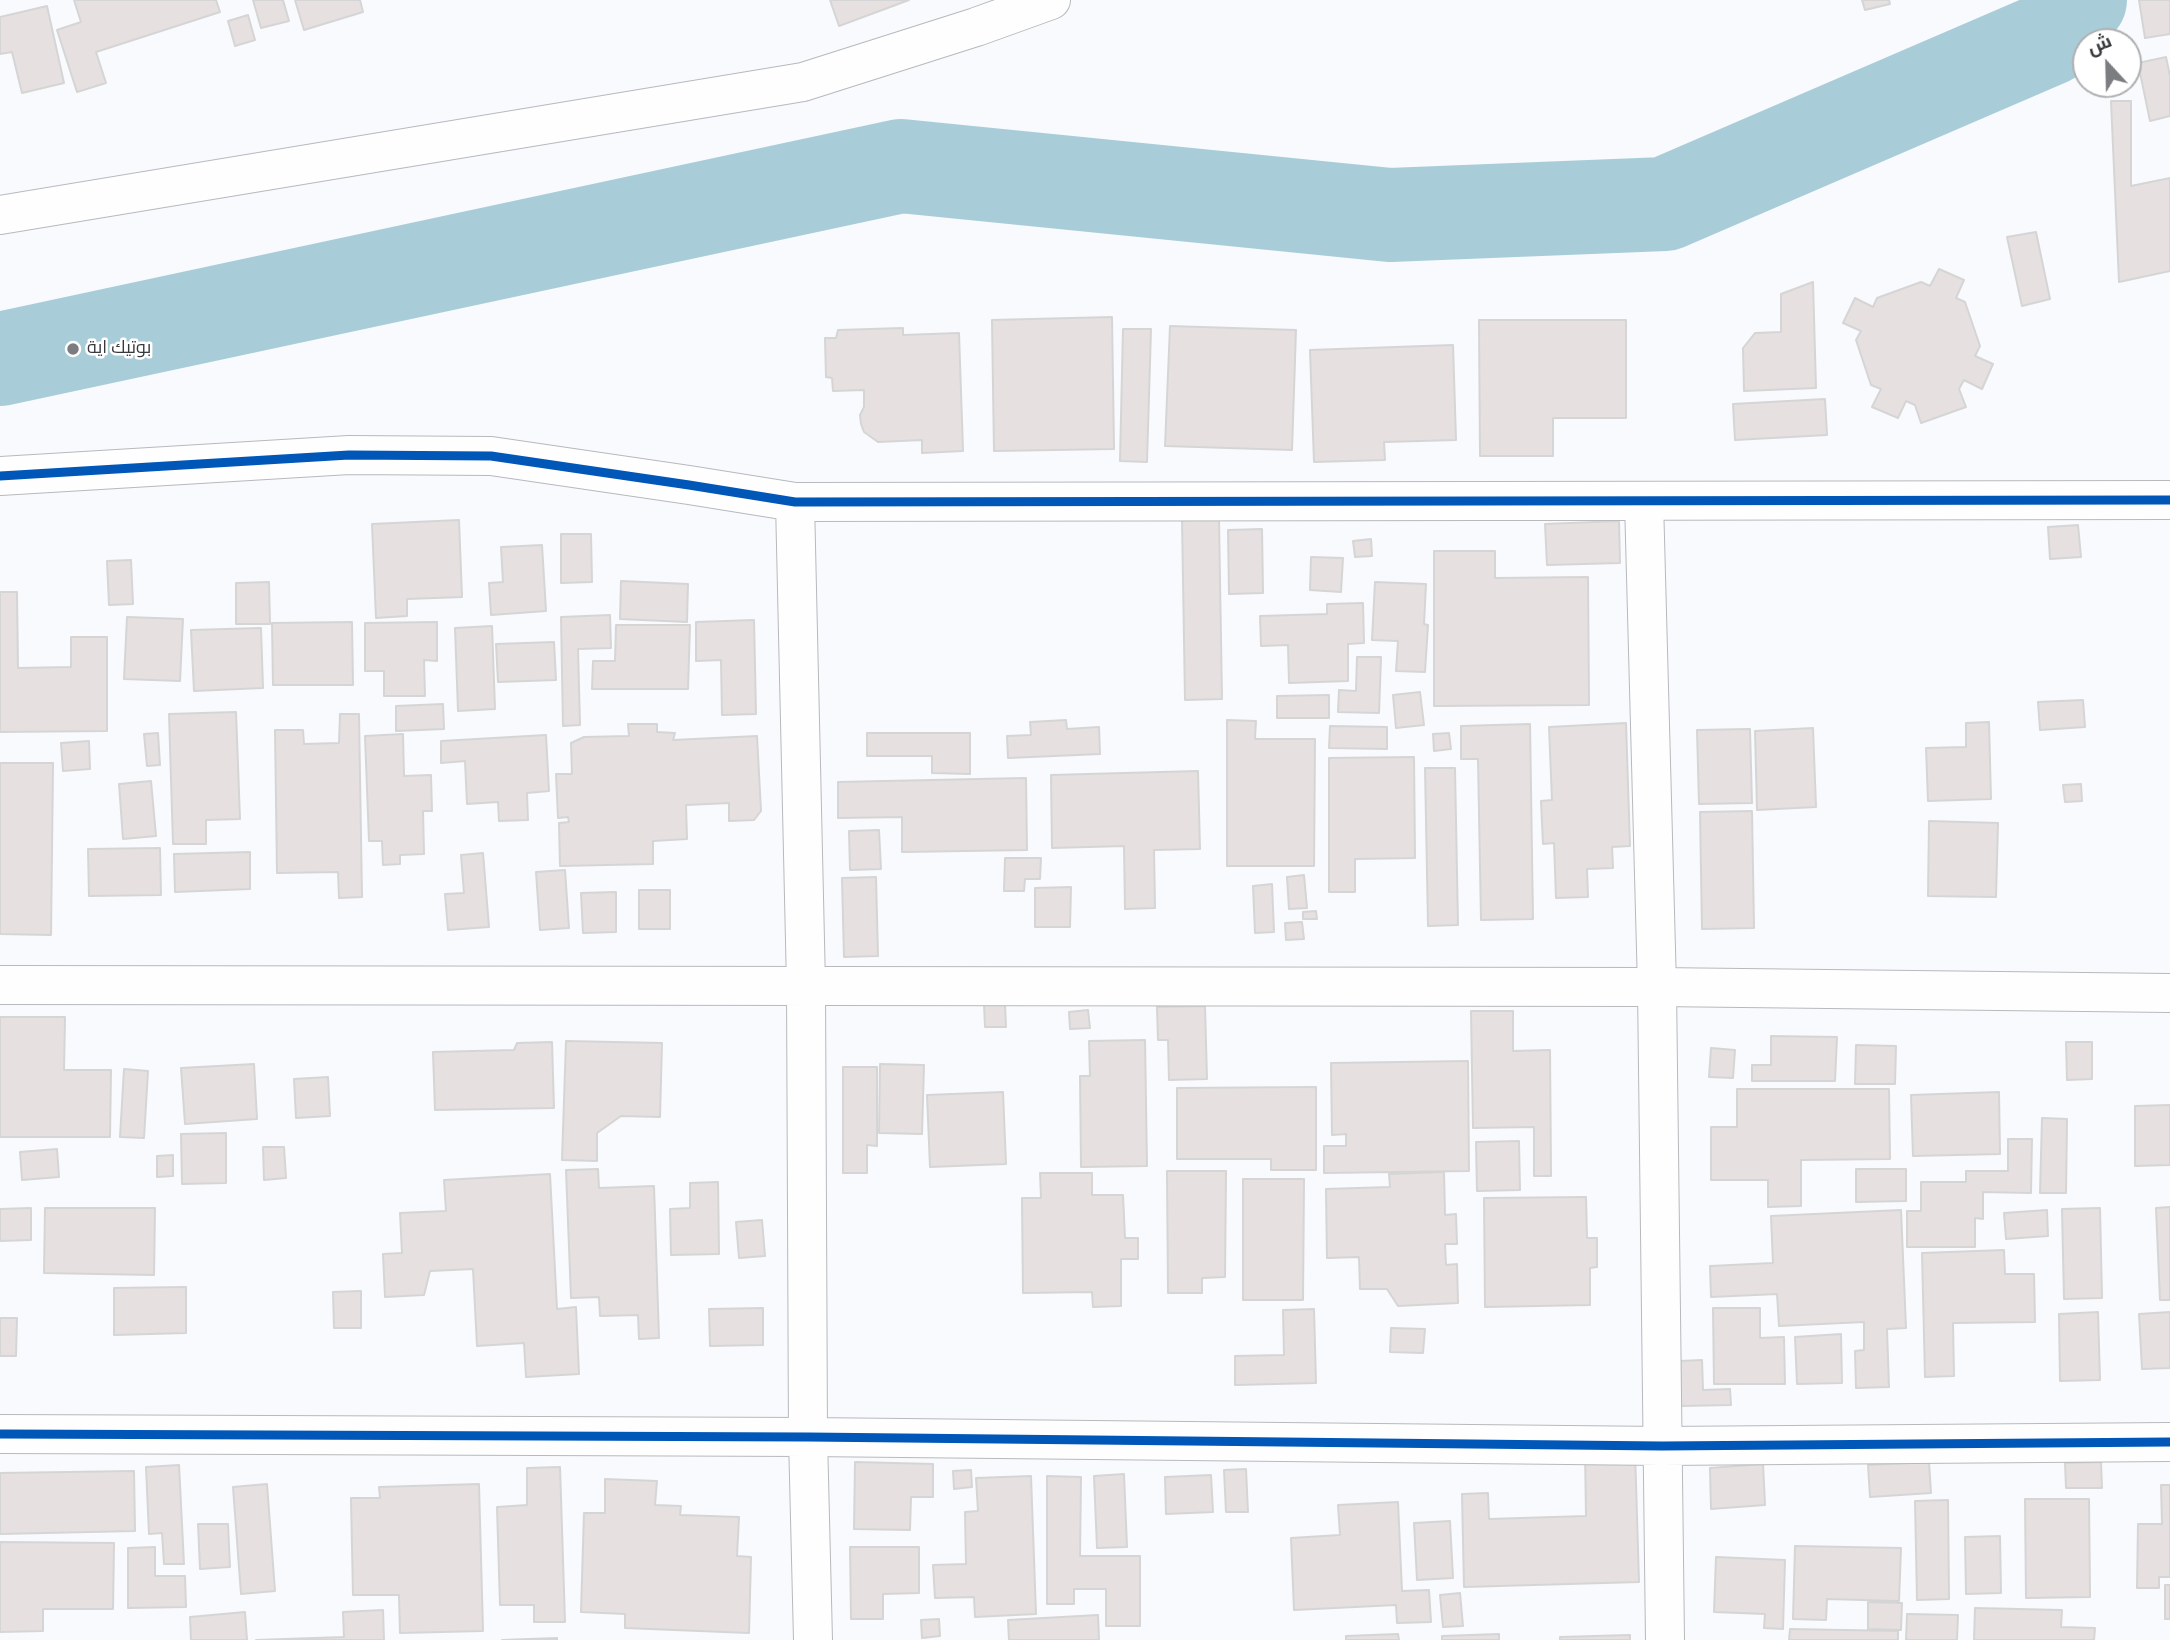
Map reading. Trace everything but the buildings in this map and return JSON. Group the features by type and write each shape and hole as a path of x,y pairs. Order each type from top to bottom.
{"street":[{"path":"0,215 803,82 1051,0"},
{"path":"0,476 349,455 491,456 795,502 2170,500"},
{"path":"1644,501 1657,987 1665,1640"},
{"path":"795,502 806,985 808,1437 813,1640"},
{"path":"0,985 1657,987 2170,993"},
{"path":"0,1434 808,1437 1661,1446 2170,1442"}],"waterway":[{"path":"0,359 901,166 1390,215 1665,204 2050,38 2080,0"}],"cycle path":[{"path":"0,476 349,455 491,456 795,502 2170,500"},
{"path":"0,1434 808,1437 1662,1446 2170,1442"}],"place":[{"name":"بوتيك اية","path":"73,349"}]}
